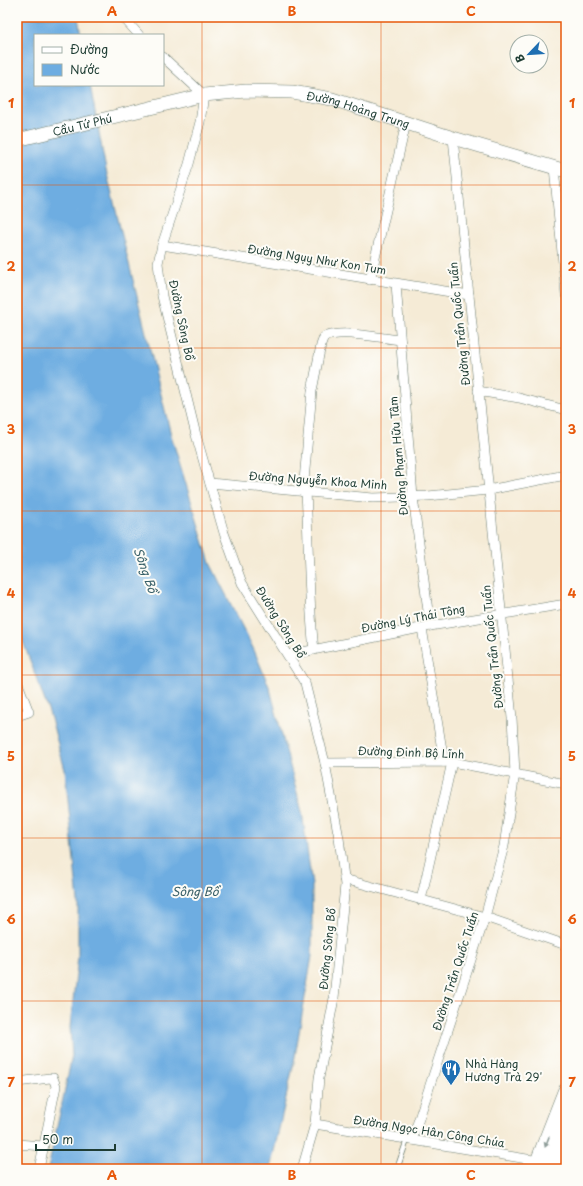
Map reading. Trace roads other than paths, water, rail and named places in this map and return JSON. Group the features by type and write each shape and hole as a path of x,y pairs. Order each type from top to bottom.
{"highway":[{"path":"542,1166 566,1092"},
{"path":"542,1166 566,1130"}],"main road":[{"name":"Đường Hoàng Trung","path":"146,108 204,96 246,91 292,92 332,99 453,138 560,169"},
{"name":"Cầu Tứ Phú","path":"17,140 146,108"}],"street":[{"path":"123,17 126,22 139,34"},
{"path":"164,58 204,96"},
{"name":"Đường Sông Bồ","path":"204,96 200,122 189,164 162,245 158,263 162,296 210,483 224,533 242,583 305,683 325,763 339,838 344,879 341,931 334,998 319,1078 314,1124 302,1169"},
{"path":"370,280 406,123"},
{"name":"Đường Trần Quốc Tuấn","path":"409,1140 485,917 504,846 515,773 512,718 500,613 453,138"},
{"path":"560,169 566,293"},
{"name":"Đường Ngụy Như Kon Tum","path":"162,245 468,295"},
{"name":"Đường Phạm Hữu Tâm","path":"396,284 413,497 426,627 448,762"},
{"path":"314,650 308,583 309,549 304,492 312,391 321,345 324,337 332,334 400,340"},
{"path":"478,391 519,398 566,410"},
{"name":"Đường Nguyễn Khoa Minh","path":"210,483 373,498 413,497 488,490 566,476"},
{"name":"Đường Lý Thái Tông","path":"288,655 500,613 566,604"},
{"path":"17,681 29,712 17,716"},
{"path":"421,900 448,762"},
{"name":"Đường Đinh Bộ Lĩnh","path":"325,763 448,762 515,773 566,784"},
{"path":"344,879 485,917 566,945"},
{"path":"17,1082 50,1078 53,1078 55,1081 56,1086 39,1169"},
{"name":"Đường Ngọc Hân Công Chúa","path":"314,1124 409,1140 542,1166"},
{"path":"17,1144 43,1146"}],"lane":[{"path":"397,1169 409,1140"}],"water":[{"name":"Sông Bồ","path":"17,17 78,17 81,34 34,34 34,86 90,86 106,170 171,435 210,563 254,650 270,689 302,812 312,885 312,956 294,1062 270,1169 48,1169 72,1056 70,1027 78,957 78,902 65,770 50,715 17,625"}],"place":[{"name":"Nhà Hàng Hương Trà 29'","path":"451,1086"}]}
